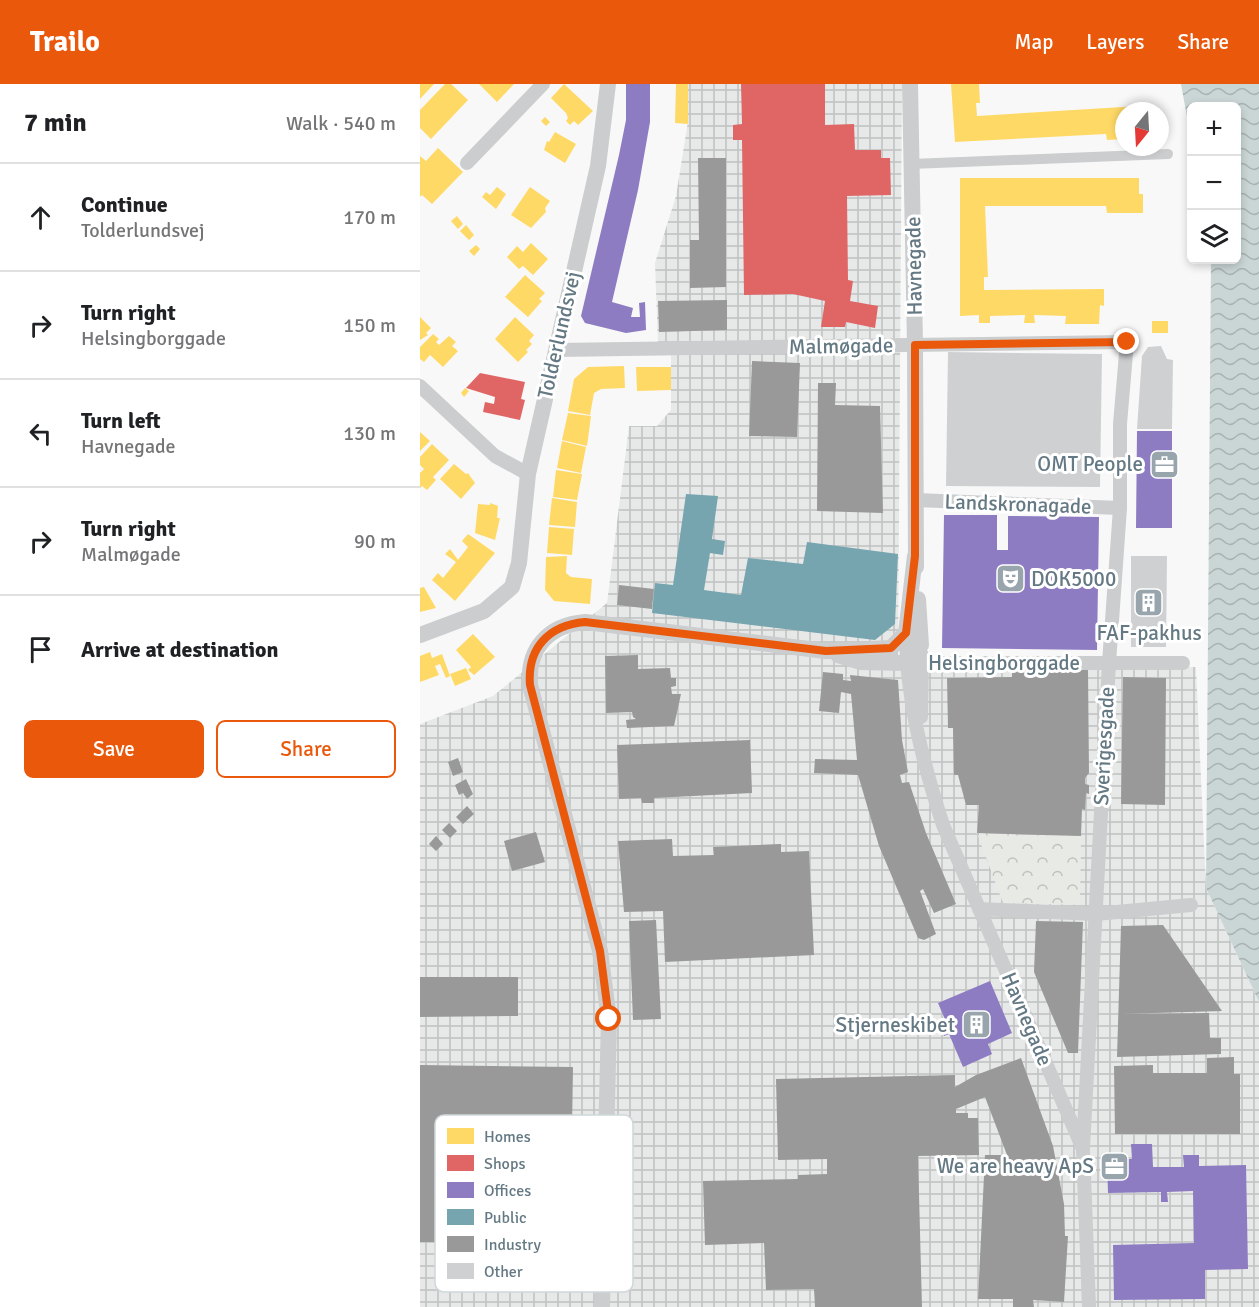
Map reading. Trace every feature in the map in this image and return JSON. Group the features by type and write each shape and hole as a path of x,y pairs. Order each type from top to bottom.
{"street":[{"path":"467,163 543,84"},
{"name":"Tolderlundsvej","path":"420,635 484,611 512,587 519,563 528,474 598,166 608,84"},
{"name":"Havnegade","path":"910,84 915,345 915,556 912,655 921,740 927,775 943,825 1083,1149 1089,1307"},
{"path":"911,164 1117,156"},
{"name":"Malmøgade","path":"556,350 1127,342"},
{"name":"Sverigesgade","path":"1083,1149 1109,663 1120,508 1120,424 1127,342"},
{"path":"420,386 495,456 528,474"},
{"name":"Landskronagade","path":"915,500 1120,508"},
{"name":"Helsingborggade","path":"607,1115 609,1019 600,951 530,685 529,670 544,639 566,624 585,622 826,651 861,662 912,655 1109,663 1183,663"},
{"name":"Havnegade","path":"912,655 921,740"},
{"path":"979,909 1096,915 1191,905"},
{"name":"Helsingborggade","path":"602,1292 602,1307"}],"shaded area":[{"path":"688,84 902,84 898,667 1196,667 1206,888 1259,1002 1259,1307 420,1307 420,724 493,696 607,603 629,426 657,426 671,410 671,345 658,345 655,263 676,196 688,121"}],"green space":[{"path":"977,833 1081,836 1080,905 1003,903"}],"water":[{"path":"1181,84 1259,84 1259,1002 1206,888 1211,264 1241,264 1241,102 1187,102 1187,117"}],"building: Homes":[{"path":"420,84 434,84 420,99"},
{"path":"445,84 451,84 468,100 431,139 420,128 420,110"},
{"path":"479,84 514,84 497,102"},
{"path":"564,84 593,111 578,125 574,121 570,125 566,121 568,118 566,113 551,98"},
{"path":"676,84 688,84 688,124 675,123"},
{"path":"951,84 979,84 980,103 976,103 977,116 1115,107 1115,140 1107,140 1106,134 955,142"},
{"path":"545,117 550,122 546,126 541,121"},
{"path":"555,132 576,144 565,163 544,150 547,141 549,142"},
{"path":"438,148 463,172 432,204 422,195 420,197 420,156 426,161"},
{"path":"960,178 1139,178 1139,194 1143,194 1143,213 1107,213 1106,206 985,206 988,277 984,277 984,290 1104,289 1104,306 1100,305 1099,324 1065,324 1066,316 1034,315 1035,323 1024,323 1025,315 990,316 990,323 979,323 979,315 960,316"},
{"path":"497,187 506,194 496,209 482,197 486,192 490,195"},
{"path":"530,187 550,201 545,208 546,212 531,228 511,215"},
{"path":"457,216 463,224 458,229 451,221"},
{"path":"466,225 474,235 469,240 460,231"},
{"path":"531,243 548,259 533,275 523,266 519,269 507,257 517,246 523,252"},
{"path":"476,245 480,249 474,256 469,251"},
{"path":"525,275 545,293 539,299 542,301 528,317 505,297"},
{"path":"420,317 431,328 426,333 428,335 420,340"},
{"path":"515,317 534,335 529,341 532,344 526,350 528,352 518,362 495,339"},
{"path":"1152,321 1168,321 1168,333 1152,333"},
{"path":"433,334 439,339 436,342 439,345 449,336 456,342 452,346 458,351 443,367 430,355 424,362 420,359 420,347"},
{"path":"624,366 625,388 601,389 594,393 590,415 568,411 574,379 588,367"},
{"path":"636,367 671,367 671,390 637,391"},
{"path":"465,388 469,391 464,397 461,393"},
{"path":"568,413 591,416 587,446 562,440"},
{"path":"420,432 430,441 420,451"},
{"path":"562,441 586,447 581,473 557,468"},
{"path":"432,444 449,460 433,477 436,480 427,490 422,486 420,488 420,473 424,469 420,465 420,457"},
{"path":"454,464 466,474 468,473 475,483 461,499 440,479"},
{"path":"556,470 582,474 577,500 553,497"},
{"path":"552,498 577,502 575,527 549,525"},
{"path":"490,503 498,506 497,518 500,518 495,540 475,533 478,504 490,505"},
{"path":"549,527 574,529 572,555 547,553"},
{"path":"468,534 495,553 455,601 432,580 438,573 443,578 456,562 445,554 450,549 458,560 468,547 462,541"},
{"path":"567,556 566,573 571,577 592,579 590,604 554,601 545,590 546,557"},
{"path":"424,587 436,608 420,612 420,588"},
{"path":"473,634 495,657 474,675 468,670 471,667 456,650"},
{"path":"430,652 432,658 442,654 450,676 446,678 440,664 435,666 439,675 420,682 420,656"},
{"path":"466,668 471,679 455,686 450,674"}],"building: Shops":[{"path":"741,84 825,84 825,125 854,124 855,150 881,150 881,158 890,158 891,195 847,196 848,280 853,281 850,301 878,306 875,328 846,322 845,327 821,327 825,301 793,294 744,295 742,140 733,140 733,125 742,124"},
{"path":"480,373 525,382 521,399 525,400 520,420 483,412 485,402 494,404 495,397 466,388"}],"building: Offices":[{"path":"626,84 650,84 650,122 638,190 612,302 633,308 631,317 640,317 639,303 645,302 646,330 626,333 585,323 581,316 626,120"},
{"path":"1137,431 1172,431 1172,528 1136,528"},
{"path":"944,515 997,515 997,550 1008,550 1008,516 1099,517 1097,650 942,648"},
{"name":"Stjerneskibet","path":"990,981 1012,1033 988,1044 992,1054 963,1067 949,1034 944,1036 940,1027 947,1024 938,1003"},
{"path":"1131,1144 1152,1144 1153,1167 1184,1167 1183,1155 1199,1155 1199,1166 1246,1165 1248,1269 1205,1270 1205,1299 1114,1300 1113,1245 1194,1243 1193,1191 1167,1192 1168,1202 1161,1202 1161,1192 1108,1193 1107,1159 1132,1159"}],"building: Public":[{"path":"686,494 718,496 712,539 725,541 723,555 710,553 704,590 741,595 748,558 803,564 807,542 898,554 895,624 875,640 652,613 655,583 673,585"}],"building: Industry":[{"path":"698,158 726,158 726,287 690,288 690,240 699,240"},
{"path":"727,300 727,330 659,332 658,301"},
{"path":"752,361 800,363 797,437 749,436"},
{"path":"818,383 836,383 835,405 880,406 883,513 817,511"},
{"path":"619,585 654,589 652,609 617,605"},
{"path":"638,655 638,669 670,668 671,678 676,678 676,686 671,687 672,694 681,694 674,726 627,728 626,720 636,719 632,712 606,713 605,656"},
{"path":"1012,669 1088,669 1089,773 1085,778 1085,784 1089,785 1089,794 1086,793 1085,810 1082,809 1081,836 977,833 979,805 966,805 958,775 954,775 953,728 948,728 947,678 1012,677"},
{"path":"823,672 843,674 843,680 851,681 850,675 898,680 902,740 908,772 900,775 902,783 909,782 926,833 956,904 934,913 923,889 920,891 936,934 924,940 918,938 879,846 858,775 814,773 815,759 857,760 851,694 841,692 839,713 819,711"},
{"path":"1123,677 1166,678 1165,805 1121,804"},
{"path":"750,740 752,793 654,798 654,803 642,803 641,798 619,799 617,745"},
{"path":"458,758 463,772 453,776 448,762"},
{"path":"466,779 473,794 467,799 463,793 459,795 455,785"},
{"path":"467,806 474,814 463,824 456,817"},
{"path":"449,823 457,831 450,838 442,830"},
{"path":"536,832 545,862 512,871 504,841"},
{"path":"436,836 443,844 436,851 429,844"},
{"path":"672,839 673,856 714,855 713,847 781,844 781,852 809,851 814,955 665,962 663,911 624,912 618,841"},
{"path":"656,920 661,1019 633,1020 629,921"},
{"path":"1036,921 1083,922 1078,1053 1068,1053 1034,972"},
{"path":"1163,925 1222,1011 1121,1014 1209,1013 1210,1038 1221,1038 1221,1054 1117,1057 1121,926"},
{"path":"420,977 518,977 518,1016 420,1017"},
{"path":"1234,1057 1234,1074 1240,1074 1240,1134 1115,1134 1114,1066 1153,1065 1153,1073 1207,1073 1207,1058"},
{"path":"1021,1058 1053,1146 1064,1204 1065,1236 1068,1236 1064,1302 1033,1300 1034,1307 1013,1307 1013,1299 978,1299 985,1155 1007,1155 985,1097 956,1109 956,1113 968,1113 968,1118 978,1118 979,1155 918,1156 922,1307 815,1307 814,1289 766,1290 764,1243 705,1245 703,1181 798,1179 798,1175 827,1174 827,1159 778,1160 776,1079 955,1075 955,1087 976,1075"},
{"path":"420,1065 573,1067 572,1115 435,1115 435,1242 420,1242"}],"building: Other":[{"path":"1161,346 1167,359 1173,360 1172,429 1137,429 1142,356 1148,347"},
{"path":"948,352 1102,354 1100,487 946,486"},
{"name":"FAF-pakhus","path":"1131,556 1167,556 1166,647 1131,647"}],"place":[{"name":"OMT People","path":"1164,464"},
{"name":"DOK5000","path":"1010,579"},
{"name":"FAF-pakhus","path":"1149,602"},
{"name":"Stjerneskibet","path":"976,1025"},
{"name":"We are heavy ApS","path":"1115,1166"}],"route":[{"path":"609,1019 600,951 530,685 529,670 536,650 544,639 566,624 585,622 826,651 891,648 906,633 915,556 915,345 1127,342"}]}
